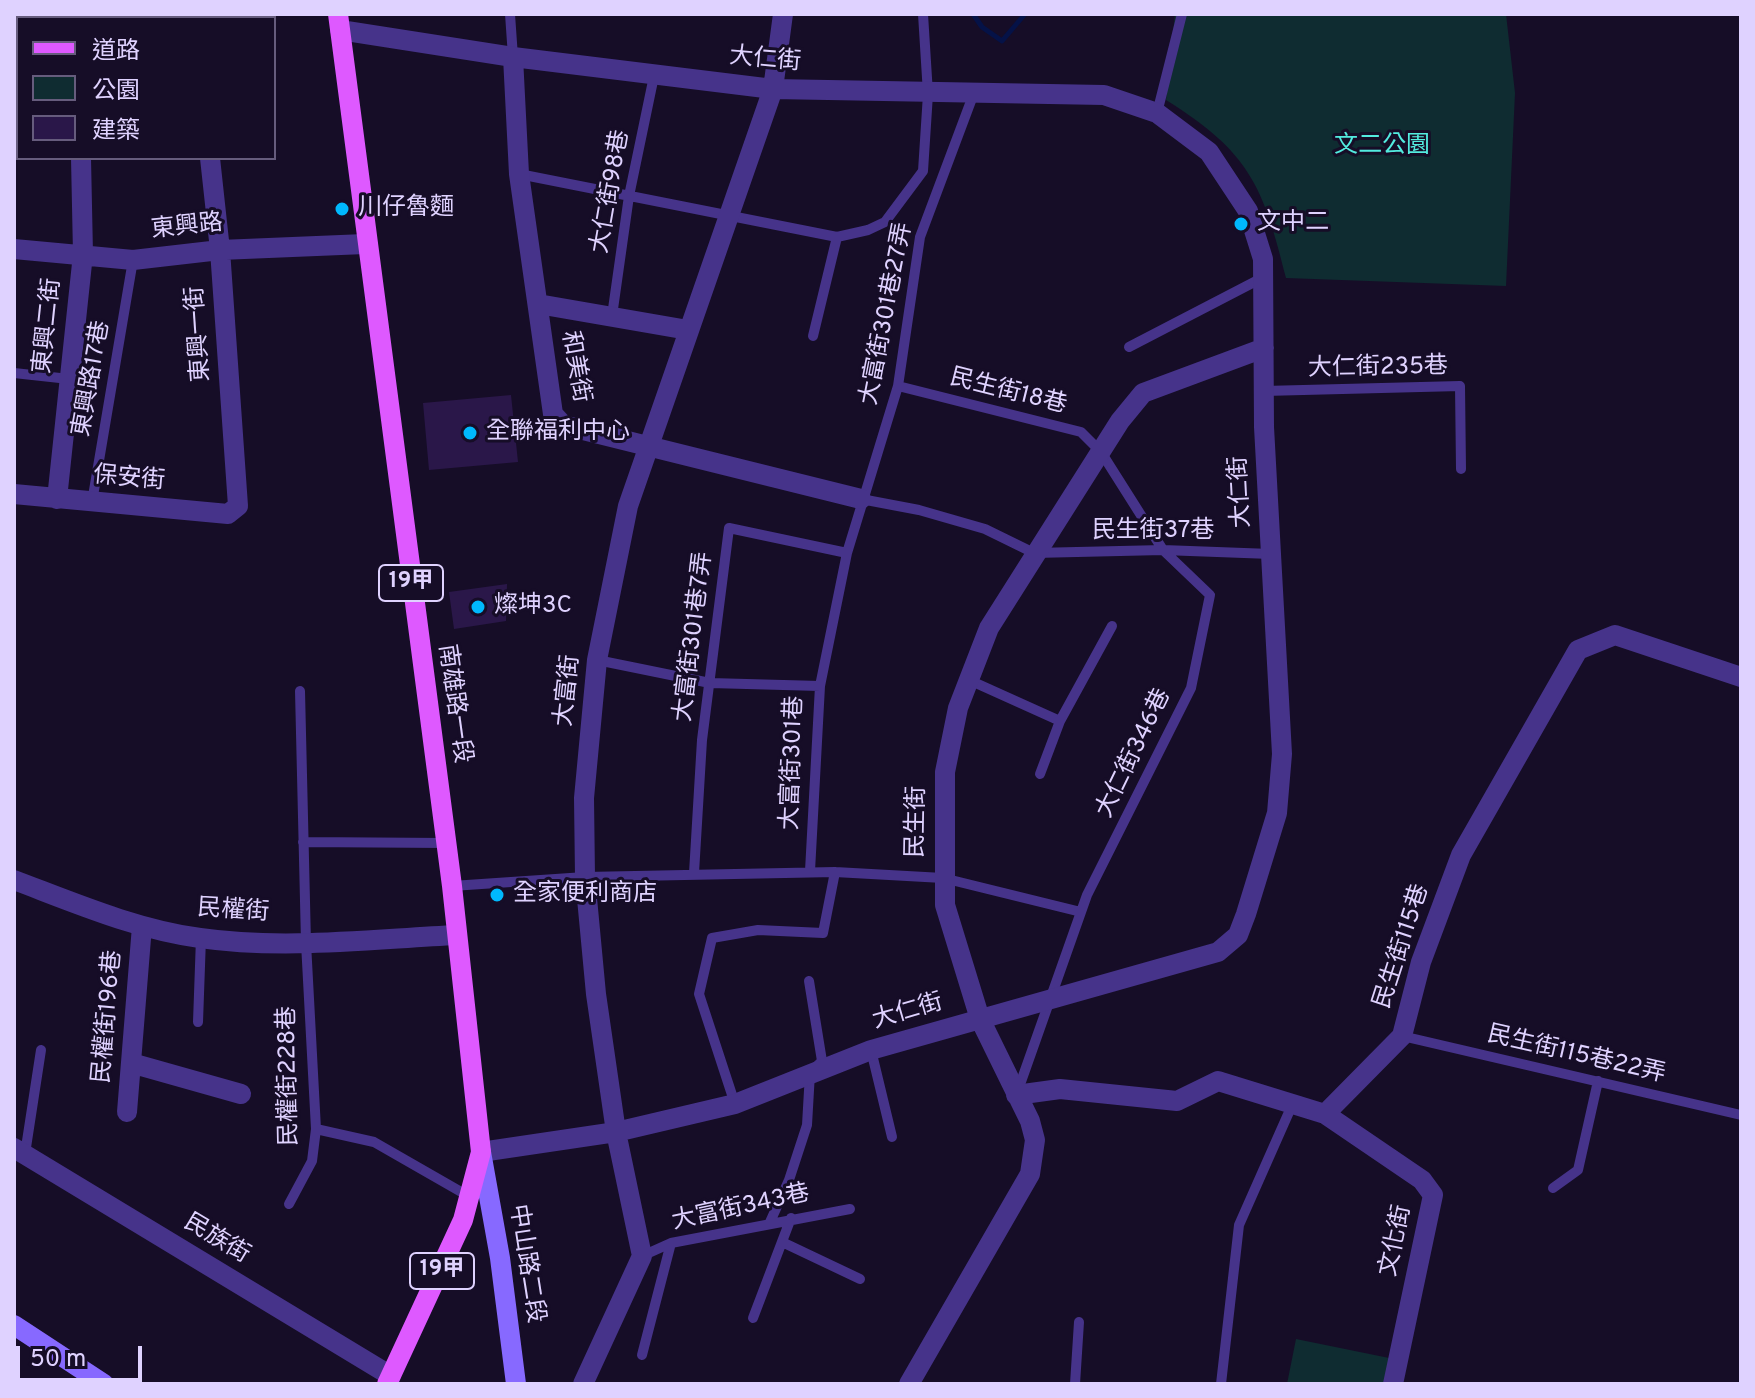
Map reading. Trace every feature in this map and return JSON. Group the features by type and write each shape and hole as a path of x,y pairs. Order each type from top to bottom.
{"main road":[{"name":"南雄路一段","path":"339,22 365,244 452,886 481,1152 470,1197 394,1381"}],"street":[{"name":"大富街","path":"642,1256 616,1132 596,994 585,877 584,798 597,660 628,506 688,330 732,216 773,89 783,14"},
{"name":"大仁街","path":"339,22 513,57 773,89 928,94 1079,92 1117,98 1157,113 1193,138 1223,170 1255,229 1264,277 1264,391 1282,754 1279,796 1238,935 1218,952 871,1050 735,1104 616,1132 481,1152"},
{"name":"和美街","path":"513,57 519,174 553,414 563,425 861,499"},
{"name":"東興二街","path":"57,499 83,254 81,160"},
{"name":"東興一街","path":"210,160 220,250 238,506"},
{"name":"東興路","path":"14,249 133,260 220,250 365,244"},
{"path":"538,304 688,330"},
{"name":"民生街","path":"909,1384 1030,1174 1035,1140 980,1019 952,931 943,878 945,772 958,708 989,628 1034,553 1143,393 1264,348"},
{"name":"保安街","path":"14,494 91,504 228,514 238,506"},
{"name":"民生街115巷","path":"1325,1114 1402,1036 1421,962 1461,855 1578,650 1615,635 1741,677"},
{"name":"民權街","path":"14,880 142,926 201,938 306,943 457,935"},
{"name":"民權街196巷","path":"127,1112 142,926"},
{"path":"131,1063 241,1094"},
{"path":"1016,1095 1060,1089 1126,1099 1177,1101 1218,1081 1325,1114"},
{"name":"文化街","path":"1325,1114 1422,1180 1433,1195 1393,1384"},
{"name":"民族街","path":"19,1151 394,1381"},
{"name":"中山路二段","path":"481,1152 500,1258 516,1384"},
{"path":"583,1384 642,1256"},
{"path":"14,1325 104,1384"}],"lane":[{"path":"510,14 513,57"},
{"path":"519,174 837,237 885,222 923,171 928,94 923,14"},
{"path":"1157,113 1182,14"},
{"name":"大仁街98巷","path":"612,316 629,196 654,76"},
{"name":"大富街301巷27弄","path":"820,686 861,499 898,386 920,237 974,93"},
{"path":"813,336 837,237"},
{"name":"東興路17巷","path":"91,504 133,260"},
{"path":"1129,347 1264,277"},
{"path":"14,373 69,379"},
{"name":"民生街18巷","path":"898,386 1081,432 1101,452"},
{"name":"大仁街235巷","path":"1264,391 1460,386 1461,469"},
{"name":"大仁街346巷","path":"1016,1095 1047,1000 1081,912 1191,688 1210,595 1163,550 1101,452"},
{"path":"861,499 919,510 985,529 1034,553"},
{"name":"大富街301巷7弄","path":"694,873 702,740 729,528 847,553"},
{"name":"民生街37巷","path":"1034,553 1163,550 1271,554"},
{"path":"1040,774 1060,721 1112,626"},
{"name":"大富街301巷","path":"597,660 710,683 820,686 810,871"},
{"path":"969,680 1060,721"},
{"name":"民權街228巷","path":"289,1204 312,1161 316,1129 306,943 300,691"},
{"path":"303,842 446,843"},
{"path":"452,886 694,873 835,872 943,878 1081,912"},
{"path":"735,1104 699,994 712,938 758,930 823,933 835,872"},
{"path":"198,1022 201,938"},
{"path":"770,1222 789,1180 807,1125 810,1073 822,1061 809,981"},
{"name":"民生街115巷22弄","path":"1402,1036 1741,1115"},
{"path":"19,1151 41,1050"},
{"path":"871,1050 892,1137"},
{"path":"1553,1188 1578,1170 1598,1081"},
{"path":"1221,1384 1239,1225 1294,1102"},
{"path":"316,1129 374,1142 470,1197"},
{"name":"大富街343巷","path":"642,1256 671,1243 850,1209"},
{"path":"753,1318 791,1218"},
{"path":"782,1242 860,1279"},
{"path":"642,1355 671,1243"},
{"path":"1075,1384 1079,1322"}],"green space":[{"name":"文二公園","path":"1175,14 1506,14 1515,93 1506,286 1286,278 1269,218 1248,174 1217,137 1166,100"},
{"path":"1296,1339 1394,1359 1389,1384 1287,1384"}],"building":[{"name":"全聯福利中心","path":"511,395 518,462 429,470 423,403"},
{"name":"燦坤3C","path":"507,584 506,621 454,629 449,592"}],"waterway":[{"path":"973,14 982,27 1002,41 1025,14"}],"place":[{"name":"川仔魯麵","path":"342,209"},
{"name":"文中二","path":"1241,224"},
{"name":"全聯福利中心","path":"470,433"},
{"name":"燦坤3C","path":"478,607"},
{"name":"全家便利商店","path":"497,895"}]}
